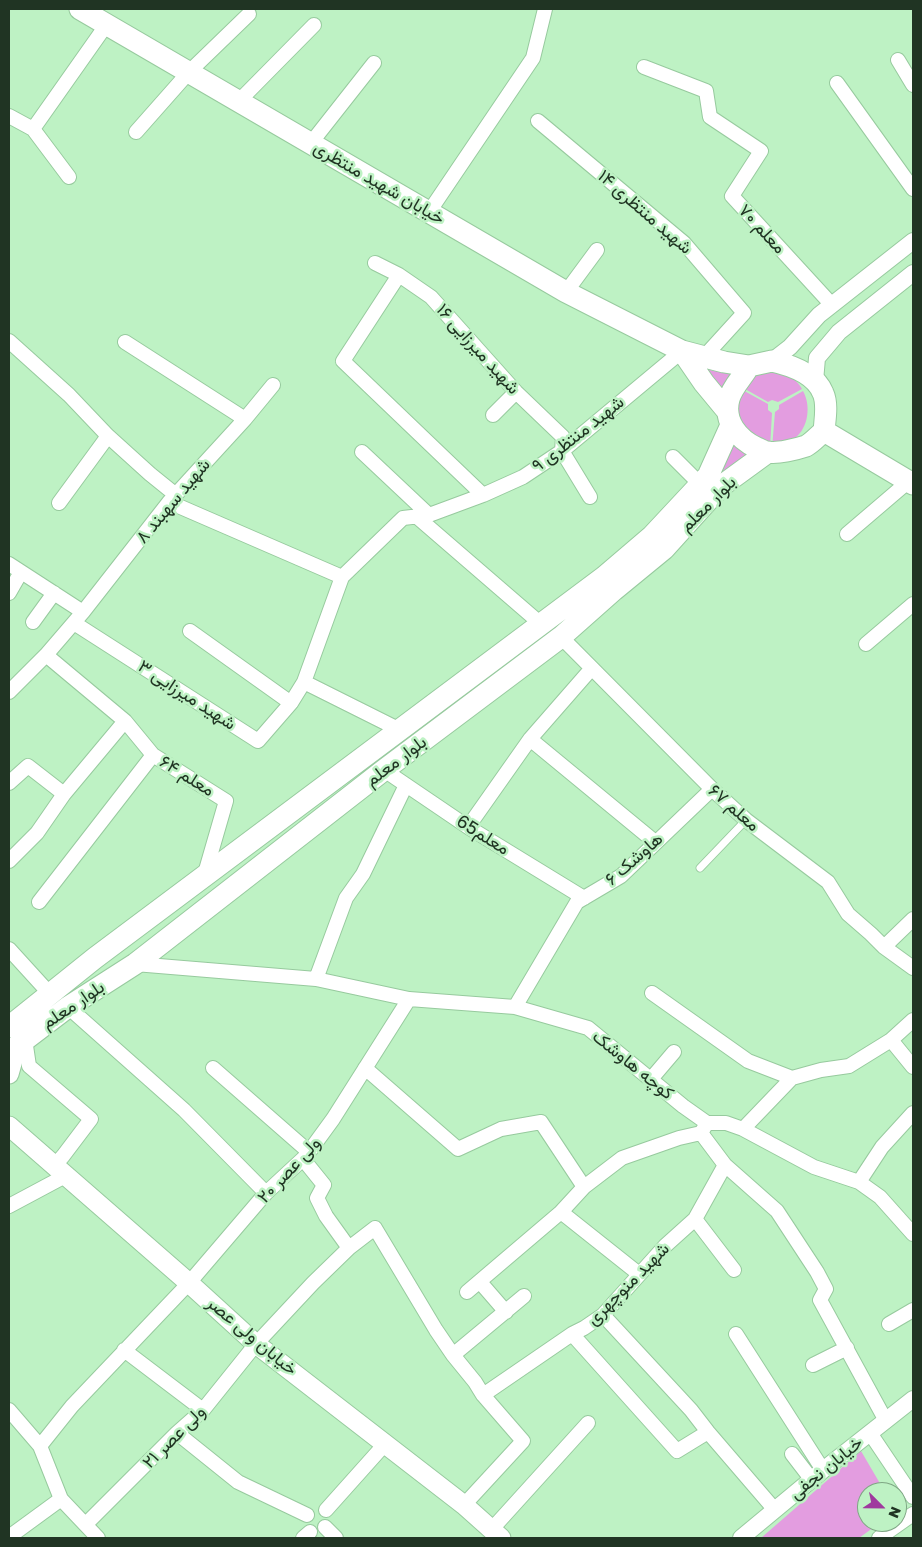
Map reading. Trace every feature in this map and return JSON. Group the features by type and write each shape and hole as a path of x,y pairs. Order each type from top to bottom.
{"main road":[{"name":"خیابان شهید منتظری","path":"80,9 566,292 682,351 749,366"},
{"path":"682,351 730,418 738,436 748,444 768,452 788,451 807,446 824,431 826,411 823,393 814,381 795,367 772,361 749,366 734,388 729,400 730,418"},
{"name":"بلوار معلم","path":"13,1044 50,994 95,958 541,624 604,576 652,536 708,476 730,418"},
{"path":"824,431 911,482"},
{"name":"بلوار معلم","path":"13,1044 135,964 384,770 561,637 664,549 720,487 768,452"},
{"path":"9,1074 13,1044"},
{"name":"خیابان ولی عصر","path":"9,1123 256,1344 464,1505 497,1534"}],"street":[{"path":"429,212 533,58 546,9"},
{"path":"136,132 188,72 249,14"},
{"path":"33,129 107,24"},
{"path":"239,101 314,25"},
{"path":"898,60 913,85"},
{"path":"311,143 374,63"},
{"name":"معلم ۷۰","path":"644,67 706,90 710,117 761,151 732,196 832,305"},
{"path":"837,83 913,189"},
{"path":"9,116 33,129 69,177"},
{"name":"شهید منتظری ۱۴","path":"538,121 684,243 744,313 704,357"},
{"path":"772,361 790,346 819,315 913,241"},
{"path":"566,292 597,250"},
{"name":"شهید میرزایی ۱۶","path":"375,263 399,275 431,297 516,392 563,437 562,451"},
{"path":"814,381 817,358 839,332 913,273"},
{"path":"399,275 343,361 483,495"},
{"path":"9,341 69,395 108,436 173,498 342,577 304,682 291,703 190,631"},
{"path":"125,342 245,419"},
{"name":"شهید منتظری ۹","path":"342,577 403,518 422,515 483,495 523,477 562,451 682,351"},
{"name":"شهید سهبند ۸","path":"9,692 46,656 173,498 245,419 273,385"},
{"path":"493,415 516,392"},
{"path":"59,503 108,436"},
{"path":"562,451 590,497"},
{"path":"362,452 422,515 541,624"},
{"path":"673,457 700,484"},
{"path":"847,534 911,482"},
{"path":"9,564 83,612"},
{"path":"9,593 21,572"},
{"path":"33,622 54,593"},
{"path":"866,644 913,604"},
{"name":"شهید میرزایی ۳","path":"74,623 258,741 291,703"},
{"name":"معلم ۶۷","path":"561,637 712,789 746,820 828,882 848,914 884,948 913,968"},
{"name":"معلم ۶۴","path":"46,656 125,721 153,755 226,801 204,877"},
{"path":"468,827 530,739 592,668"},
{"path":"304,682 400,730"},
{"path":"9,861 37,833 64,794 125,721"},
{"path":"530,739 655,842"},
{"path":"39,902 153,755"},
{"path":"9,783 28,766 64,794"},
{"name":"معلم65","path":"384,770 468,827 584,898"},
{"path":"316,979 346,898 363,874 406,785"},
{"name":"هاوشک ۶","path":"515,1007 577,902 621,876 712,789"},
{"path":"884,948 913,919"},
{"path":"9,949 50,994"},
{"name":"کوچه هاوشک","path":"135,964 316,979 409,999 515,1007 588,1028 652,1079 683,1106 704,1128 726,1124 743,1129 814,1167 859,1182 880,1197 913,1234"},
{"path":"652,993 748,1061 792,1078"},
{"name":"ولی عصر ۲۰","path":"40,1446 72,1406 190,1283 266,1193 306,1156 333,1119 409,999"},
{"path":"68,1007 184,1110 266,1193"},
{"path":"743,1129 792,1078 821,1070 849,1066 892,1040 913,1020"},
{"path":"892,1040 913,1067"},
{"path":"9,1206 61,1170 63,1156 91,1119 29,1066 13,1044"},
{"path":"652,1079 674,1052"},
{"path":"213,1068 306,1156 324,1185 317,1198 326,1216 349,1248"},
{"path":"364,1068 458,1149 501,1129 541,1122 584,1187"},
{"path":"859,1182 882,1147 913,1113"},
{"path":"466,1292 562,1212 584,1187 622,1158 704,1128 724,1165 777,1211 817,1272 826,1289 820,1300 886,1421"},
{"name":"شهید منوچهری","path":"483,1395 602,1314 665,1246 695,1219 724,1165"},
{"path":"562,1212 638,1274"},
{"path":"695,1219 734,1270"},
{"name":"ولی عصر ۲۱","path":"86,1524 177,1433 203,1410 256,1344 313,1282 349,1248 375,1228 453,1355"},
{"path":"480,1282 506,1312"},
{"path":"464,1505 523,1441 483,1395 453,1355 524,1296"},
{"path":"889,1324 913,1310"},
{"path":"602,1314 691,1410 775,1510"},
{"path":"572,1334 677,1451 708,1432"},
{"path":"736,1334 817,1475"},
{"path":"813,1365 846,1348"},
{"path":"124,1350 203,1410"},
{"name":"خیابان نجفی","path":"741,1538 913,1399"},
{"path":"9,1410 40,1446 60,1499 98,1538"},
{"path":"497,1534 588,1423"},
{"path":"870,1432 913,1497"},
{"path":"177,1433 238,1482 307,1515"},
{"path":"326,1510 385,1444"},
{"path":"792,1454 817,1475"},
{"path":"9,1537 60,1499"},
{"path":"879,1538 913,1514"},
{"path":"325,1527 336,1538"}],"lane":[{"path":"700,868 746,820"}],"shaded area":[{"path":"682,359 713,371 749,372 727,399"},
{"path":"765,369 791,377 802,389 778,402 772,400 768,402 738,385"},
{"path":"737,387 768,404 768,410 772,413 770,448 738,435"},
{"path":"803,391 808,409 803,429 794,439 772,448 775,412 779,409 779,405"},
{"path":"731,427 759,449 720,487 709,477"},
{"path":"861,1451 879,1482 857,1482 857,1532 867,1532 859,1538 761,1538"}]}
